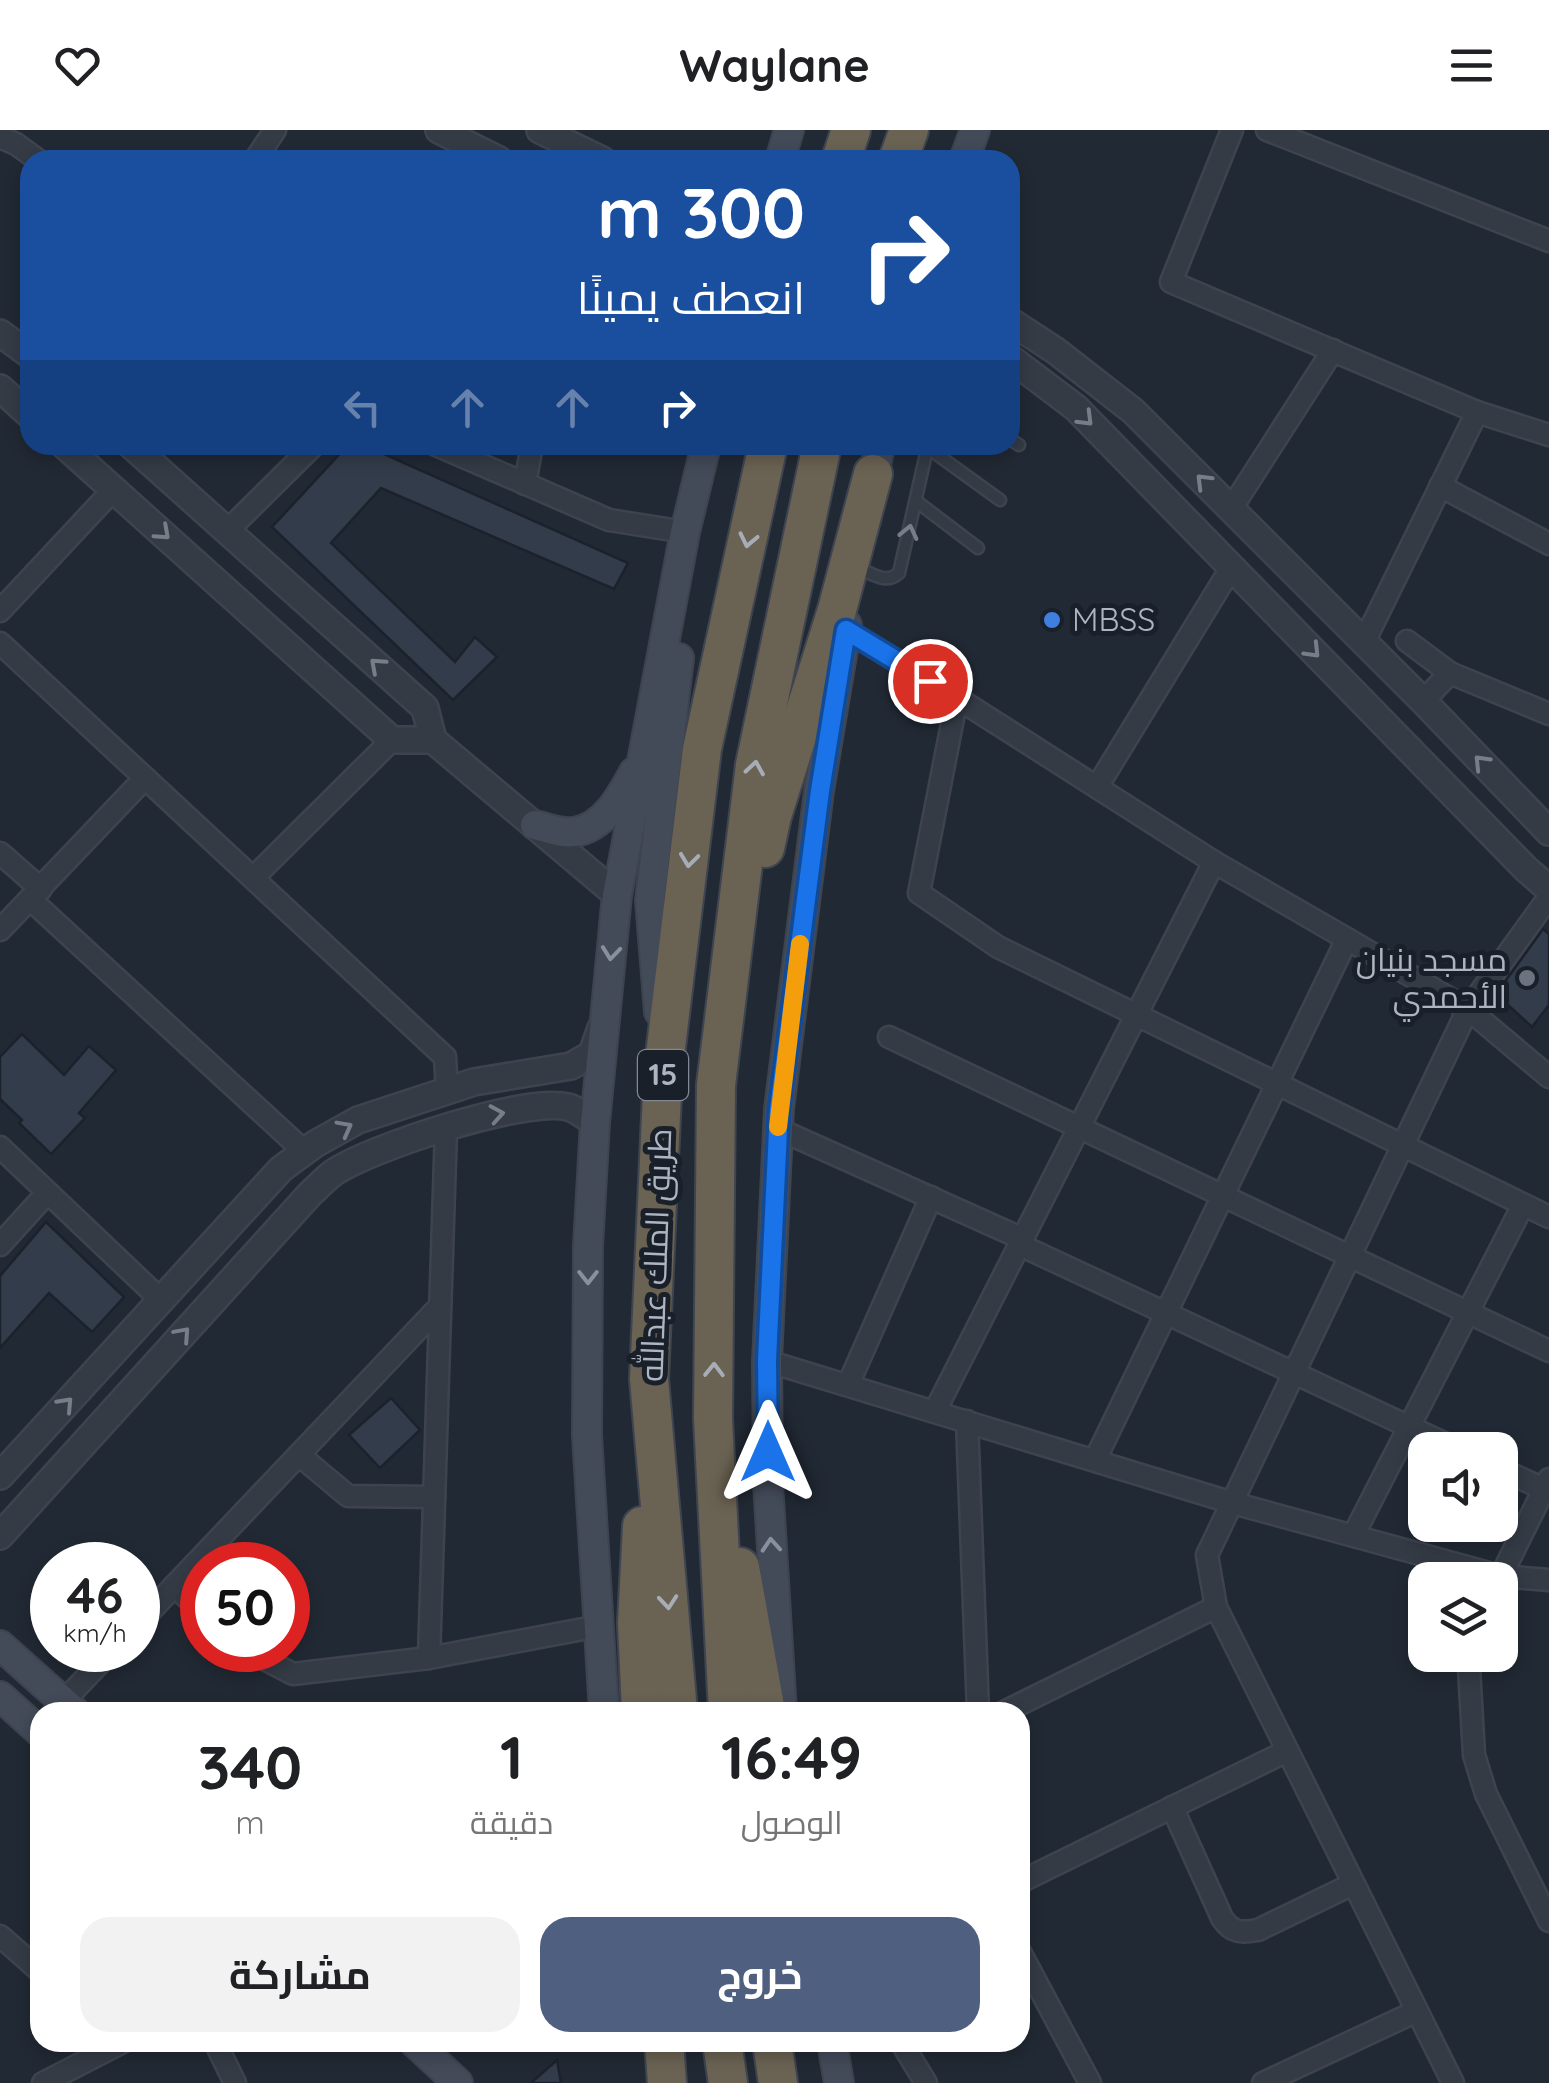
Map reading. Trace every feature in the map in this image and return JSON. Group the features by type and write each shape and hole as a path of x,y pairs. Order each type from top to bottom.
{"highway":[{"name":"طريق الملك عبدالله","path":"677,1702 649,1378 663,1072 702,748 766,455"},
{"name":"طريق الملك عبدالله","path":"727,1702 713,1419 716,1085 755,765 820,455"},
{"path":"716,1085 772,816 837,610 877,460"},
{"path":"641,1702 637,1623 649,1378"},
{"path":"713,1419 764,1702"},
{"path":"664,2052 665,2083"},
{"path":"723,2052 728,2083"},
{"path":"773,2052 778,2083"}],"main road":[{"path":"603,1702 587,1436 588,1246 595,1123 617,895 684,532 703,455"},
{"path":"781,1702 768,1482 767,1360 778,1128 820,791 877,460"},
{"path":"663,1072 650,900 688,597 684,532"},
{"path":"535,825 570,834 591,828 618,801 642,758"},
{"path":"0,1645 63,1702"},
{"path":"0,1696 30,1723"},
{"path":"425,2052 458,2083"},
{"path":"657,2052 665,2083"},
{"path":"834,2052 839,2083"}],"street":[{"path":"439,130 479,150"},
{"path":"540,130 581,150"},
{"path":"1232,130 1171,282 1477,412 1549,435"},
{"path":"1267,130 1549,241"},
{"path":"0,138 24,150"},
{"path":"1020,328 1134,411 1549,832"},
{"path":"0,332 20,347"},
{"path":"1231,509 1333,350"},
{"path":"1042,383 1063,356"},
{"path":"1020,366 1076,408 1549,889"},
{"path":"0,388 20,406"},
{"path":"1364,642 1477,412"},
{"path":"75,455 392,740 434,740"},
{"path":"142,455 424,708 434,740 617,895"},
{"path":"227,531 304,455"},
{"path":"459,455 609,520 684,532"},
{"path":"525,484 530,455"},
{"path":"1440,486 1549,544"},
{"path":"0,611 114,489"},
{"path":"1097,787 1232,568"},
{"path":"846,630 1214,862 1468,1009 1549,1078"},
{"path":"1406,641 1450,673 1549,714"},
{"path":"0,643 444,1056 447,1091 429,1658"},
{"path":"1422,701 1450,673"},
{"path":"958,698 919,893 998,946 1549,1217"},
{"path":"253,878 392,740"},
{"path":"0,930 145,778"},
{"path":"0,853 36,894 304,1152"},
{"path":"936,1411 1214,862"},
{"path":"1452,2083 1216,1607 1207,1554 1468,1009 1549,897"},
{"path":"1095,1460 1347,939"},
{"path":"0,1476 281,1170 304,1152 358,1120 474,1082 571,1066 592,1054 604,1021"},
{"path":"890,1037 1549,1352"},
{"path":"0,1536 310,1194 334,1173 375,1153 480,1117 541,1106 569,1107 595,1123"},
{"path":"778,1128 1422,1432"},
{"path":"0,1146 162,1300"},
{"path":"0,1245 47,1194"},
{"path":"848,1385 931,1198"},
{"path":"1353,1536 1523,1205"},
{"path":"160,1601 440,1306"},
{"path":"767,1360 1233,1503 1443,1562"},
{"path":"967,1421 978,1702"},
{"path":"299,1455 348,1496 434,1496"},
{"path":"1507,1562 1546,1484 1518,1475"},
{"path":"1518,1579 1549,1580"},
{"path":"174,1586 180,1591"},
{"path":"1024,1702 1216,1607"},
{"path":"310,1672 429,1658 599,1626"},
{"path":"73,1702 95,1672"},
{"path":"1469,1672 1474,1755 1486,1794 1549,1920"},
{"path":"1030,1877 1287,1751"},
{"path":"1172,1807 1222,1918 1235,1931 1258,1930 1353,1884"},
{"path":"0,1936 30,1962"},
{"path":"1030,1971 1090,2083"},
{"path":"1263,2083 1416,2010"},
{"path":"43,2083 104,2052"},
{"path":"220,2052 236,2083"},
{"path":"907,2052 926,2083"}],"lane":[{"path":"857,567 885,580 899,573 926,455"},
{"path":"939,455 1000,500"},
{"path":"916,501 978,548"}],"building":[{"path":"339,455 386,455 628,563 614,589 381,488 331,543 455,662 475,637 497,657 453,700 272,527"},
{"name":"مسجد بنيان الأحمدي","path":"1543,929 1549,934 1549,1005 1532,1027 1496,994"},
{"path":"22,1034 64,1075 89,1046 116,1070 79,1113 85,1118 51,1154 0,1099 0,1057"},
{"path":"46,1222 124,1297 92,1332 49,1293 0,1348 0,1276"},
{"path":"391,1398 420,1430 380,1468 349,1435"},
{"path":"557,2060 561,2083 531,2083"}],"slow traffic":[{"path":"778,1127 800,944"}],"place":[{"name":"MBSS","path":"1052,620"},
{"name":"مسجد بنيان الأحمدي","path":"1527,978"}],"route":[{"path":"768,1452 767,1360 779,1109 820,791 846,630 930,681"}]}
